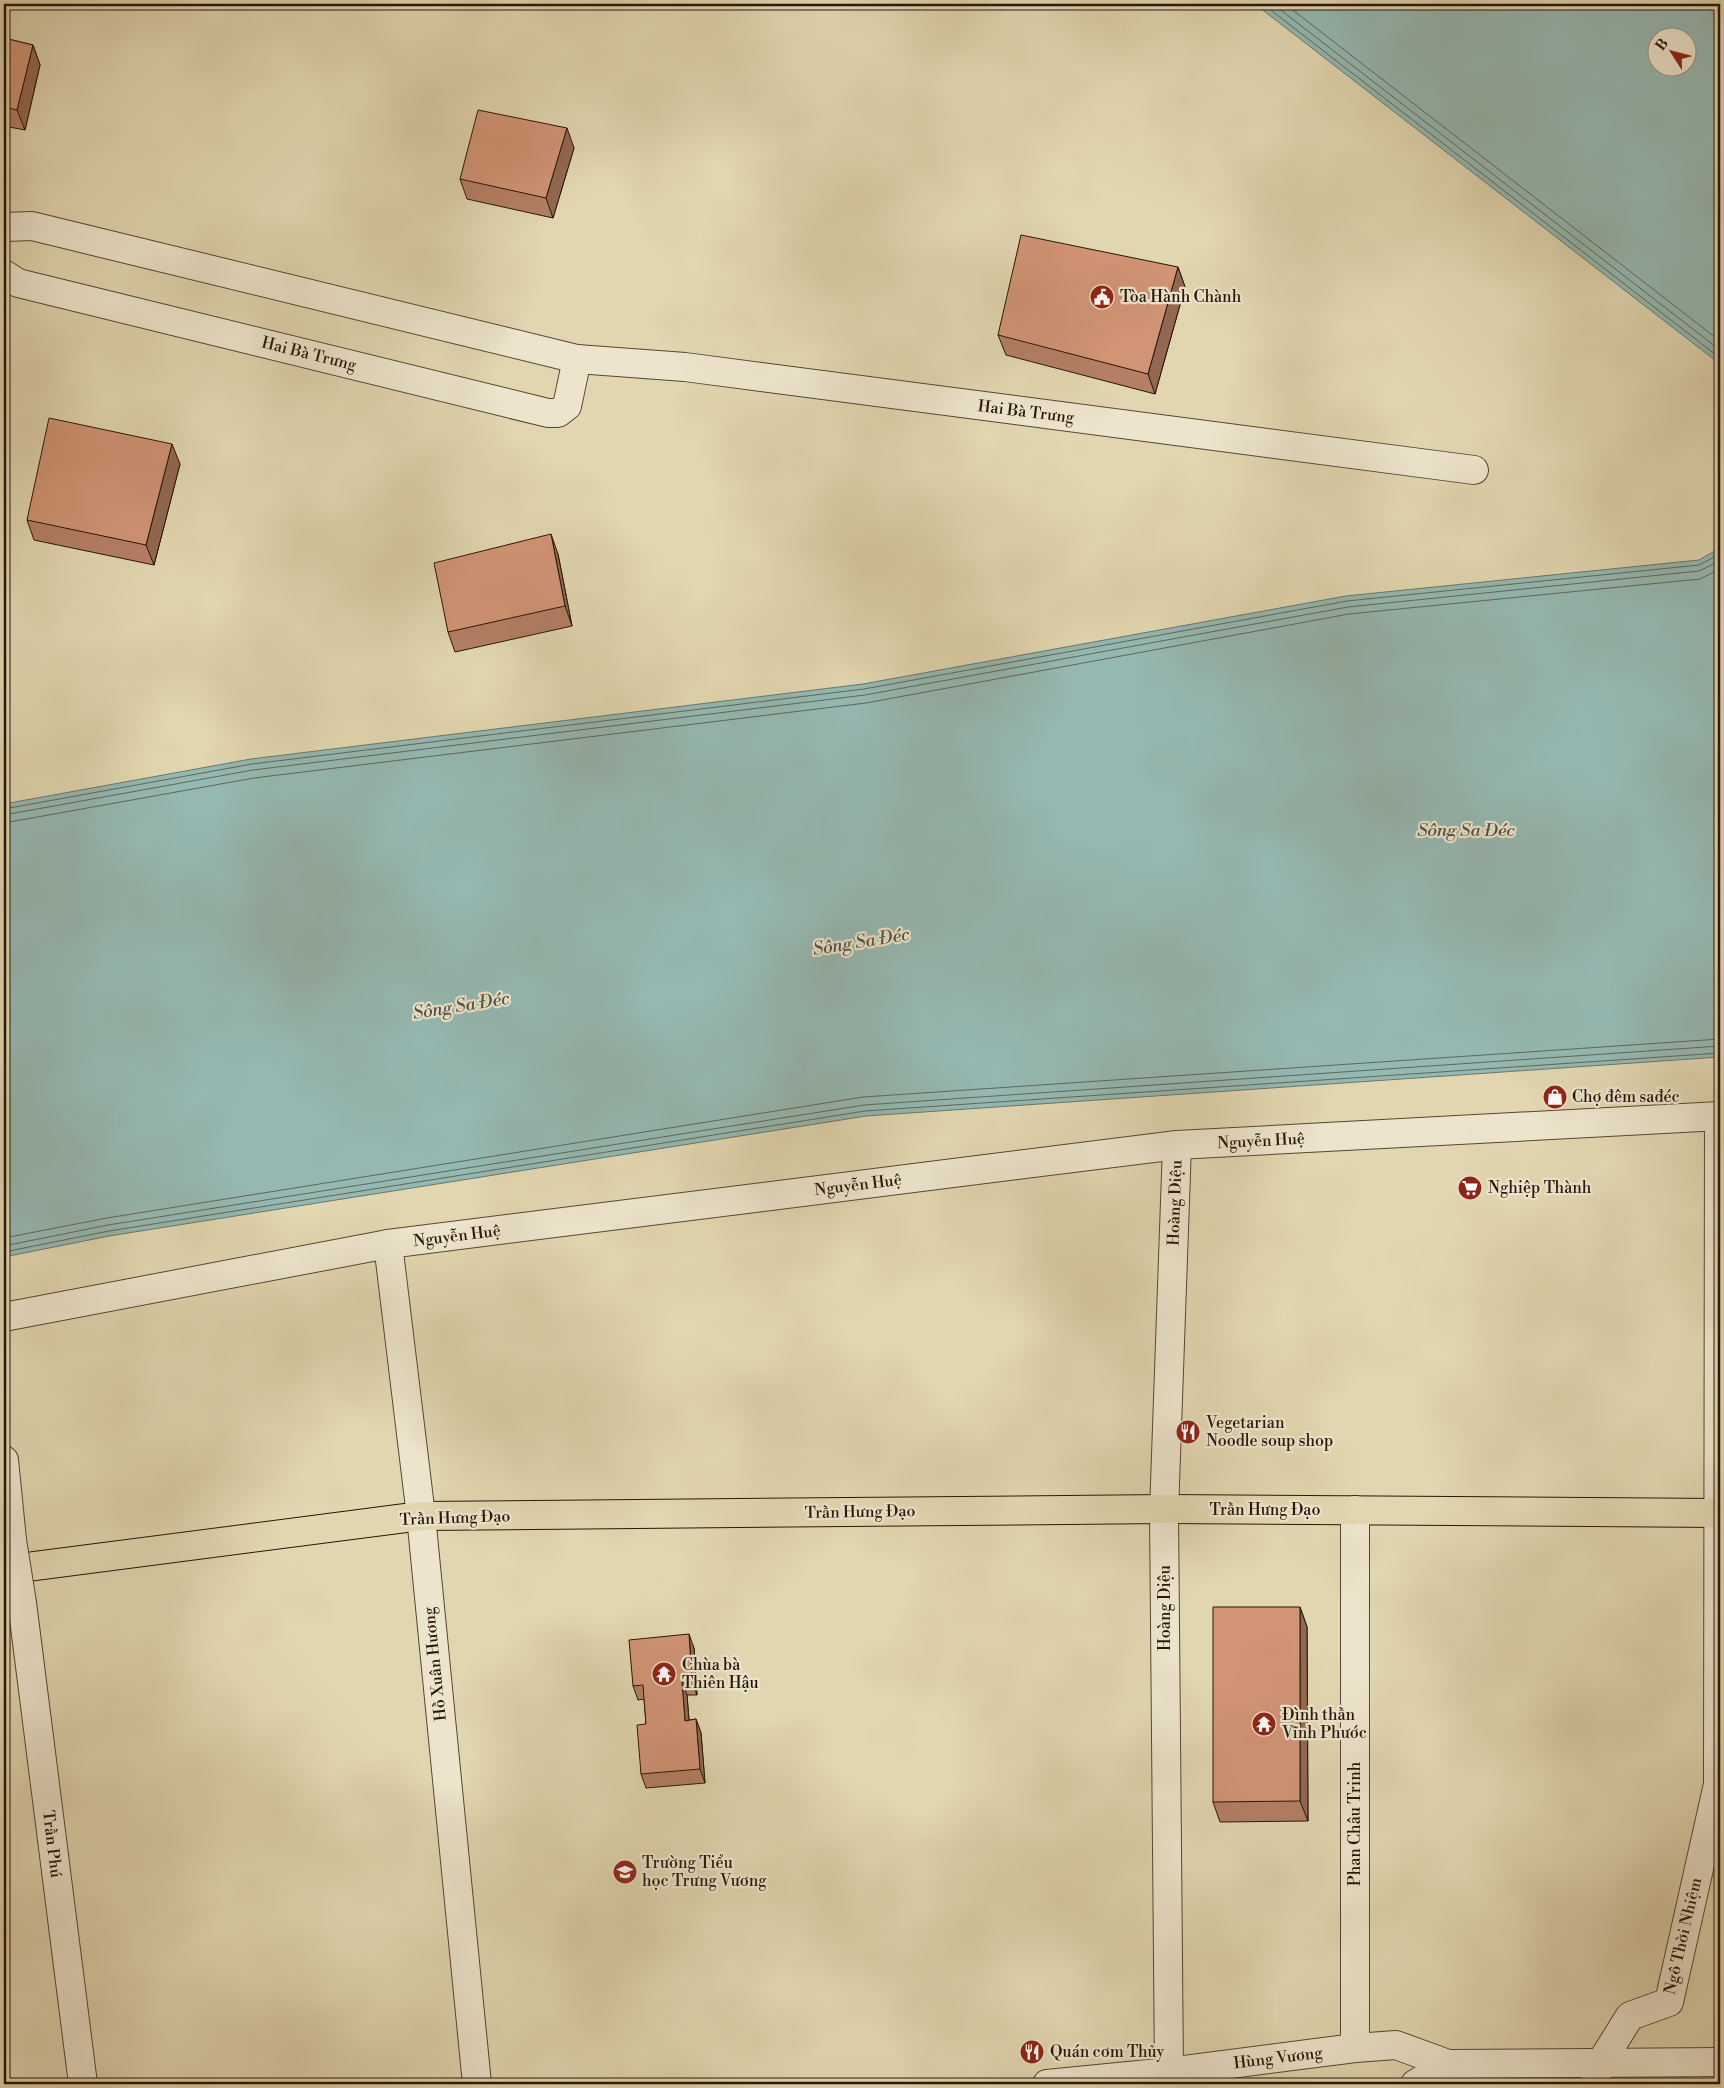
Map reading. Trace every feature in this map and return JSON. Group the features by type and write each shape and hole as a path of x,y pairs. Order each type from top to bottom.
{"main road":[{"name":"Trần Hưng Đạo","path":"4,1570 421,1516 1165,1509 1720,1513"}],"street":[{"name":"Hai Bà Trưng","path":"4,227 32,226 577,359 694,368 1474,470"},
{"name":"Hai Bà Trưng","path":"4,274 18,283 548,413 558,413 567,406 577,359"},
{"name":"Nguyễn Huệ","path":"4,1317 388,1244 1177,1145 1720,1116"},
{"name":"Ngô Thời Nhiệm","path":"1597,2074 1630,2016 1669,2002 1718,1784 1720,1116"},
{"name":"Hoàng Diệu","path":"1168,2072 1165,1509 1177,1145"},
{"name":"Hồ Xuân Hương","path":"388,1244 421,1516 478,2084"},
{"name":"Trần Phú","path":"4,1460 12,1540 22,1604 83,2084"},
{"name":"Phan Châu Trinh","path":"1355,1510 1355,2048"},
{"name":"Hùng Vương","path":"1047,2084 1168,2072 1355,2048 1396,2045 1448,2064 1597,2074 1720,2062"},
{"path":"1415,2084 1448,2064"}],"water":[{"path":"1255,4 1720,4 1720,364"},
{"name":"Sông Sa Đéc","path":"1720,548 1720,1057 866,1116 109,1236 4,1257 4,804 251,759 863,684 1346,596 1699,560"}],"building":[{"path":"4,38 33,45 17,110 4,107"},
{"path":"478,110 567,128 546,198 460,179"},
{"path":"1021,235 1178,267 1148,374 998,335"},
{"path":"49,418 172,444 146,545 27,520"},
{"path":"551,534 565,606 448,632 434,563"},
{"name":"Đình thần Vĩnh Phước","path":"1213,1607 1300,1607 1300,1801 1213,1802"},
{"path":"689,1634 692,1681 682,1682 685,1721 696,1719 700,1769 641,1774 637,1725 646,1724 643,1685 633,1686 629,1640"}],"place":[{"name":"Tòa Hành Chành","path":"1102,297"},
{"name":"Chợ đêm sađéc","path":"1555,1097"},
{"name":"Nghiệp Thành","path":"1470,1188"},
{"name":"Vegetarian Noodle soup shop","path":"1188,1432"},
{"name":"Chùa bà Thiên Hậu","path":"664,1674"},
{"name":"Đình thần Vĩnh Phước","path":"1264,1724"},
{"name":"Trường Tiểu học Trưng Vương","path":"625,1872"},
{"name":"Quán cơm Thủy","path":"1032,2052"}]}
